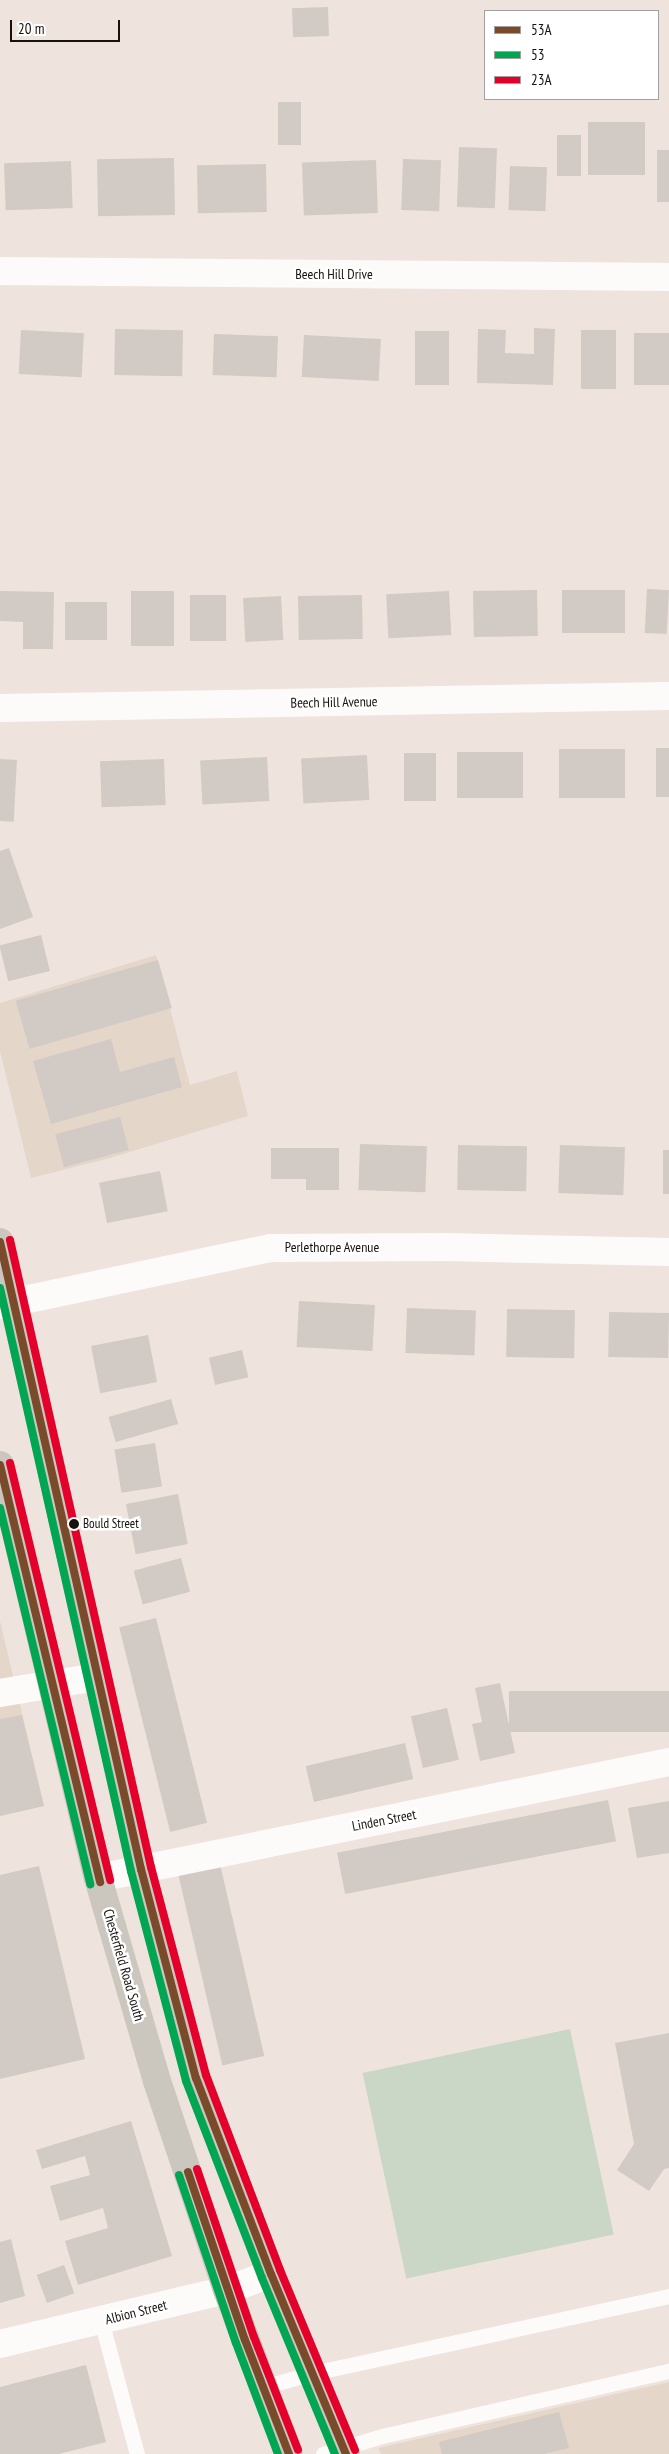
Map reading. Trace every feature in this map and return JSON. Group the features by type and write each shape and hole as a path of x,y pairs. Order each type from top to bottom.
{"main road":[{"path":"0,1242 6,1304 98,1677 141,1869 196,2078 270,2274 312,2373 337,2452"},
{"name":"Chesterfield Road South","path":"0,1465 98,1878 158,2081 227,2290 289,2454"}],"street":[{"name":"Beech Hill Drive","path":"0,271 669,277"},
{"name":"Beech Hill Avenue","path":"0,708 669,696"},
{"name":"Perlethorpe Avenue","path":"6,1304 270,1248 446,1247 669,1252"},
{"path":"0,1693 98,1677"},
{"name":"Linden Street","path":"98,1878 669,1762"},
{"name":"Albion Street","path":"0,2344 227,2290 270,2274"}],"lane":[{"path":"263,2387 312,2373 669,2296"},
{"path":"101,2320 137,2454"},
{"path":"337,2452 669,2371"}],"shaded area":[{"path":"156,955 190,1085 237,1071 248,1116 110,1158 31,1178 0,1051 0,1003"},
{"path":"0,1621 44,1806 0,1816"},
{"path":"669,2382 669,2454 381,2454 378,2448"}],"green space":[{"path":"570,2029 614,2234 406,2278 363,2073"}],"building":[{"path":"328,7 329,36 293,37 292,8"},
{"path":"278,102 301,102 301,145 278,145"},
{"path":"588,122 645,122 645,175 588,175"},
{"path":"557,135 581,135 581,176 557,176"},
{"path":"459,147 497,148 495,208 457,207"},
{"path":"657,150 669,150 669,202 657,202"},
{"path":"174,158 175,215 98,216 97,159"},
{"path":"403,159 441,160 439,211 401,210"},
{"path":"376,160 378,213 304,216 302,163"},
{"path":"71,161 73,208 6,210 4,163"},
{"path":"266,164 267,212 198,213 197,165"},
{"path":"510,166 547,167 545,211 508,210"},
{"path":"534,328 555,329 553,385 477,383 478,329 506,330 505,353 534,354"},
{"path":"115,329 183,330 182,376 114,375"},
{"path":"21,330 84,333 82,377 19,374"},
{"path":"581,330 616,330 616,389 581,389"},
{"path":"415,331 449,331 449,385 415,385"},
{"path":"634,333 669,333 669,385 634,385"},
{"path":"214,334 278,336 277,377 213,375"},
{"path":"304,335 381,339 379,381 302,377"},
{"path":"647,589 669,590 667,634 645,633"},
{"path":"537,590 538,636 474,637 473,591"},
{"path":"562,590 625,590 625,633 562,633"},
{"path":"0,591 54,592 53,649 23,649 23,622 0,621"},
{"path":"131,591 174,591 174,646 131,646"},
{"path":"449,591 451,635 388,638 386,594"},
{"path":"190,595 226,595 226,641 190,641"},
{"path":"362,595 363,639 299,640 298,596"},
{"path":"281,596 283,640 245,642 243,598"},
{"path":"65,602 107,602 107,640 65,640"},
{"path":"656,748 669,748 669,797 656,797"},
{"path":"559,749 625,749 625,798 559,798"},
{"path":"457,752 523,752 523,798 457,798"},
{"path":"404,753 436,753 436,801 404,801"},
{"path":"367,755 369,800 303,803 301,758"},
{"path":"267,757 269,801 202,804 200,761"},
{"path":"0,759 17,760 14,822 0,821"},
{"path":"164,759 166,805 102,807 100,761"},
{"path":"9,848 33,917 0,929 0,851"},
{"path":"41,935 50,971 8,981 0,945"},
{"path":"158,960 172,1008 30,1049 16,1001"},
{"path":"111,1039 120,1072 174,1057 182,1087 51,1124 33,1061"},
{"path":"120,1117 129,1150 64,1167 55,1134"},
{"path":"360,1144 427,1146 425,1192 358,1190"},
{"path":"458,1145 527,1146 526,1191 457,1190"},
{"path":"560,1145 625,1147 623,1195 558,1193"},
{"path":"271,1148 339,1148 339,1190 306,1190 306,1179 271,1179"},
{"path":"663,1150 669,1150 669,1194 663,1194"},
{"path":"160,1171 168,1211 107,1223 99,1183"},
{"path":"299,1301 375,1305 372,1351 297,1347"},
{"path":"407,1308 476,1310 474,1355 405,1353"},
{"path":"507,1309 575,1310 574,1358 506,1357"},
{"path":"609,1312 669,1313 668,1358 608,1357"},
{"path":"148,1335 157,1382 100,1393 91,1346"},
{"path":"242,1350 248,1377 215,1385 209,1358"},
{"path":"171,1399 178,1424 116,1442 109,1417"},
{"path":"155,1443 162,1486 121,1493 115,1449"},
{"path":"178,1494 188,1544 136,1554 126,1504"},
{"path":"181,1558 190,1592 143,1604 134,1571"},
{"path":"156,1618 207,1823 170,1832 119,1627"},
{"path":"500,1683 515,1753 480,1761 472,1724 482,1722 475,1688"},
{"path":"509,1691 669,1691 669,1732 509,1732"},
{"path":"447,1708 459,1760 423,1768 411,1716"},
{"path":"22,1715 44,1806 0,1816 0,1719"},
{"path":"405,1743 413,1779 314,1802 306,1766"},
{"path":"608,1800 616,1841 345,1894 337,1853"},
{"path":"669,1801 669,1853 637,1858 628,1808"},
{"path":"220,1864 264,2056 222,2066 178,1874"},
{"path":"39,1866 85,2059 0,2079 0,1875"},
{"path":"669,2033 669,2168 664,2169 649,2191 617,2170 634,2144 615,2043"},
{"path":"131,2121 172,2256 78,2285 65,2241 108,2228 103,2208 60,2221 50,2186 90,2175 85,2156 42,2169 36,2150"},
{"path":"11,2239 25,2296 0,2303 0,2242"},
{"path":"64,2265 74,2293 47,2303 37,2275"},
{"path":"86,2365 106,2442 59,2454 0,2454 0,2387"},
{"path":"559,2412 569,2448 543,2454 442,2454 439,2442"}],"transit line":[{"name":"23A","path":"10,1240 151,1867 206,2075 280,2270 355,2450"},
{"name":"53A","path":"0,1242 141,1869 196,2078 271,2274 346,2454"},
{"name":"53","path":"0,1288 131,1871 186,2081 262,2278 335,2454"},
{"name":"23A","path":"10,1463 110,1880"},
{"name":"53A","path":"0,1465 100,1882"},
{"name":"53","path":"0,1508 90,1884"},
{"name":"23A","path":"197,2169 254,2337 298,2450"},
{"name":"53A","path":"188,2172 245,2340 289,2454"},
{"name":"53","path":"179,2175 236,2343 278,2454"}],"place":[{"name":"Bould Street","path":"74,1524"}]}
